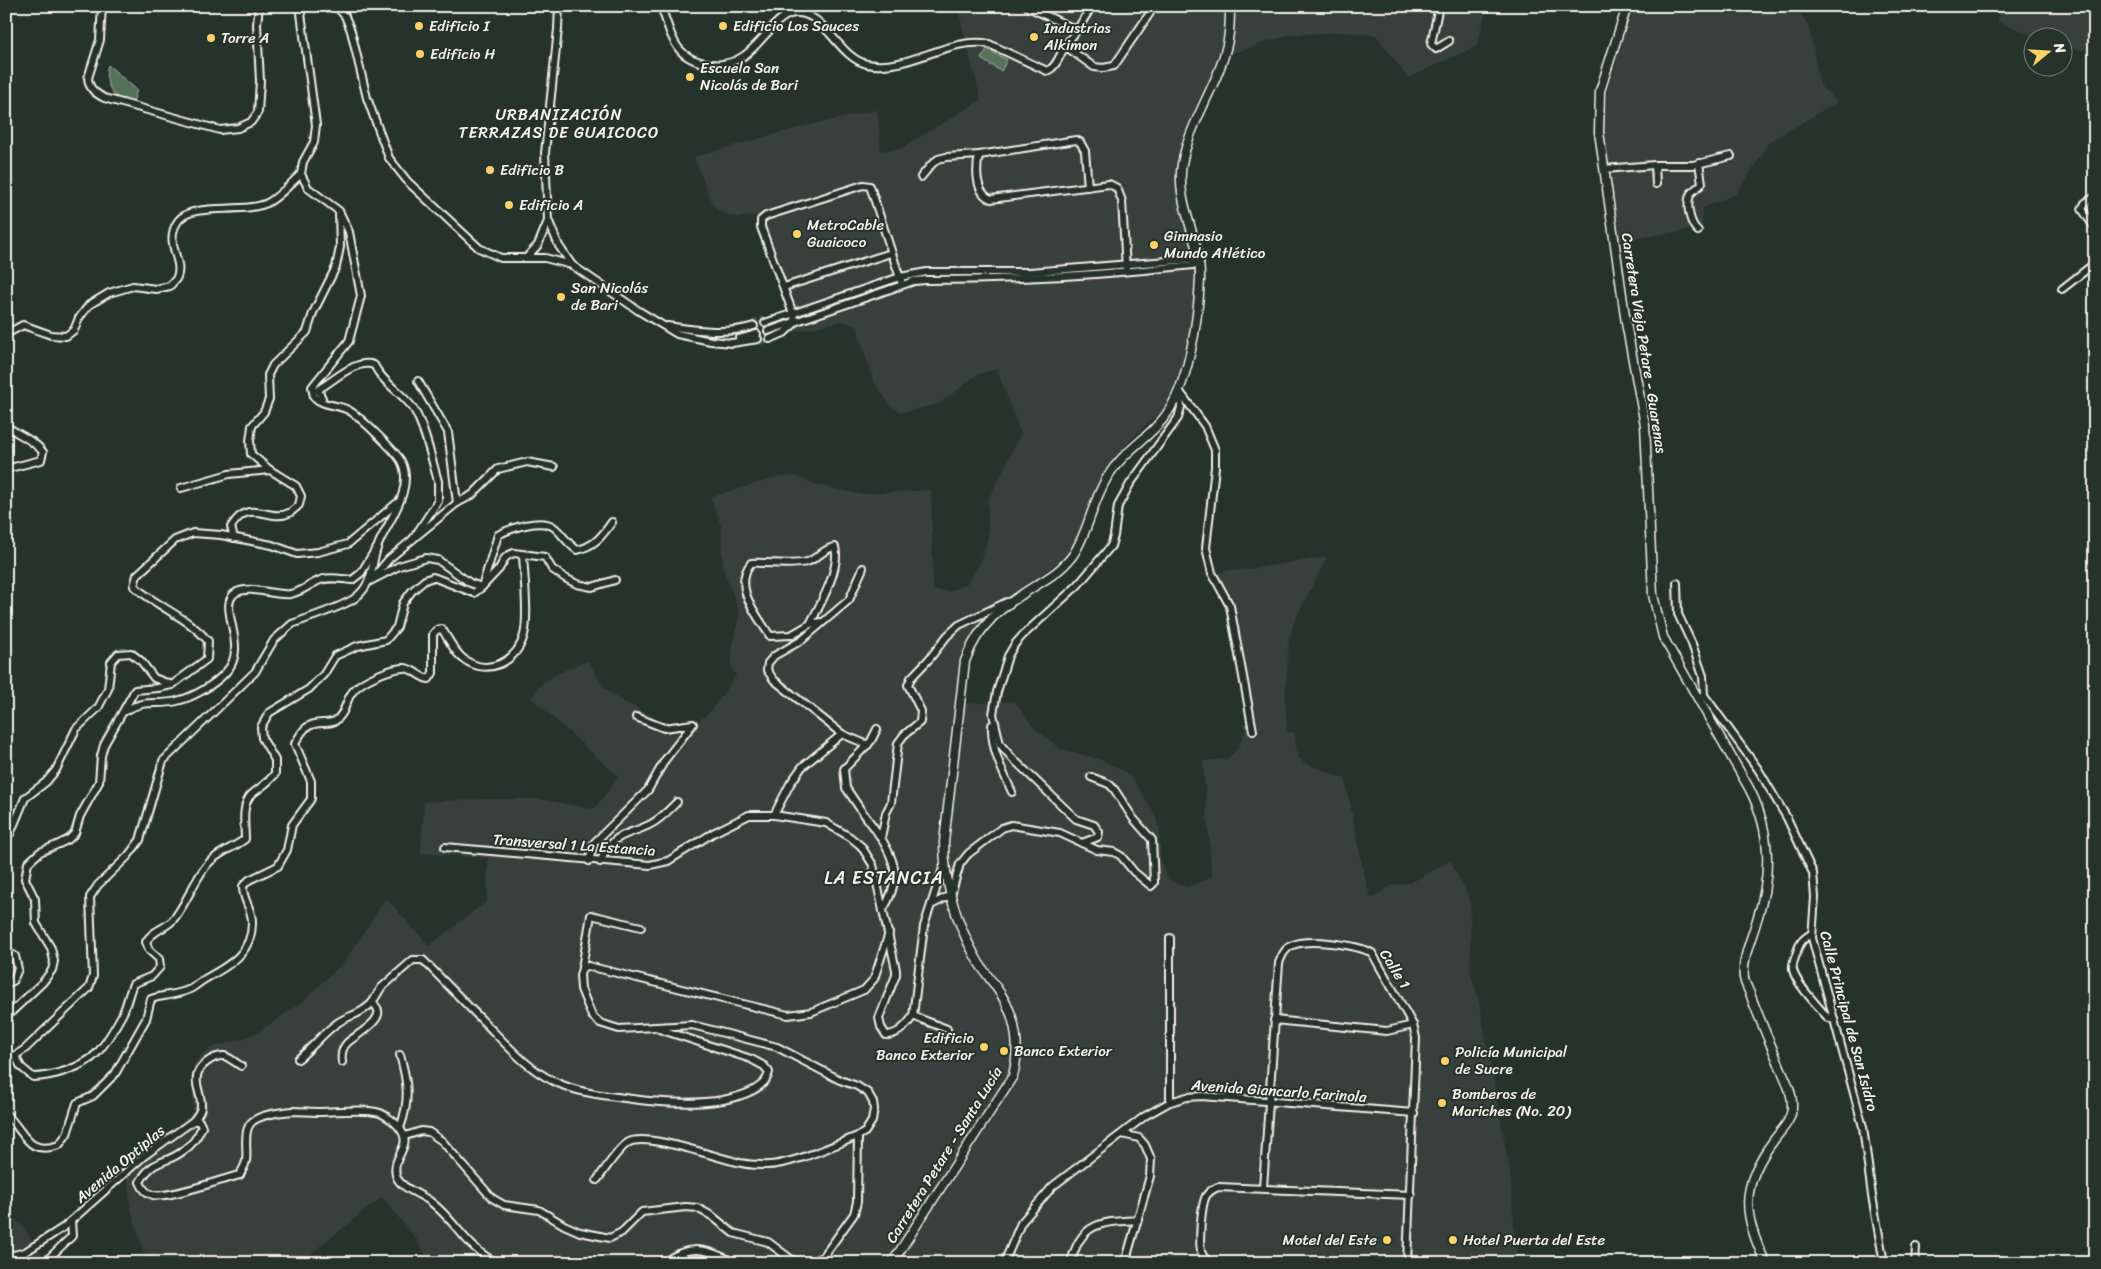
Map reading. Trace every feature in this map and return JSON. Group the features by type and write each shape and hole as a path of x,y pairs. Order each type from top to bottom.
{"main road":[{"name":"Carretera Petare - Santa Lucía","path":"892,1263 1013,1076 1016,1062 1016,1032 1012,1013 976,959 955,913 944,865 944,842 965,661 972,642 984,626 1013,600 1061,569 1072,558 1081,542 1099,492 1108,475 1122,457 1163,419 1180,391 1188,364 1200,280 1200,261 1184,201 1181,172 1188,141 1224,54 1230,26 1230,6"},
{"name":"Carretera Vieja Petare - Guarenas","path":"1627,6 1600,95 1599,132 1626,323 1645,425 1649,476 1651,574 1656,612 1663,637 1701,697 1756,801 1765,829 1768,873 1765,894 1747,950 1744,979 1786,1080 1792,1104 1788,1122 1759,1162 1750,1188 1750,1223 1758,1248 1766,1263"}],"street":[{"path":"102,6 100,40 88,78 88,84 94,92 104,98 191,123 227,130 238,128 251,122 258,112 260,81 257,24 259,6"},
{"path":"124,711 136,704 176,701 201,692 227,672 236,654 233,624 228,606 231,597 237,592 245,589 289,594 302,591 319,580 333,578 352,580 361,573 378,544 398,502 405,481 401,462 361,419 346,409 327,405 314,397 312,387 349,341 361,296 349,232 339,211 308,188 301,174 300,168 314,142 316,125 300,6"},
{"path":"336,6 345,16 352,31 369,105 384,147 392,163 408,182 478,248 501,258 546,258 572,265 639,311 677,334 711,342 734,343 758,338"},
{"path":"559,6 546,153 548,221 559,246 572,265"},
{"path":"661,6 677,47 686,57 700,64 716,65 733,62 755,48 778,22 787,15 800,13 820,24 850,56 860,62 894,64 964,44 979,42 989,44 1047,71 1051,70 1055,65 1065,46 1092,6"},
{"path":"1439,6 1431,44 1436,49 1449,41"},
{"path":"1028,7 1077,30"},
{"path":"1065,46 1094,67 1114,66 1150,13"},
{"path":"922,177 938,159 960,155 979,155 1076,140 1080,142 1085,151 1088,187"},
{"path":"979,155 977,175 979,185 983,193 991,199 1109,184 1117,188 1120,194 1126,273"},
{"path":"1604,169 1698,164 1731,156"},
{"path":"1698,164 1702,184 1690,194 1689,201 1690,216 1694,227 1698,231"},
{"path":"1655,165 1656,184"},
{"path":"6,334 23,324 51,335 66,336 74,330 79,318 89,306 109,294 133,286 156,289 170,286 177,277 178,265 173,251 172,234 178,220 190,212 247,209 269,202 301,174"},
{"path":"769,335 784,333 792,323 794,315 761,227 761,220 766,216 863,184 870,186 903,285"},
{"path":"2095,198 2085,203 2082,209 2095,228"},
{"path":"234,538 232,527 237,518 250,511 288,514 299,506 301,496 296,486 270,470 252,454 250,441 252,426 264,412 269,398 268,375 274,365 307,332 313,313 336,267 340,247 339,211"},
{"path":"527,257 538,245 548,221"},
{"path":"784,287 891,253"},
{"path":"765,321 785,318 900,277 927,272 1030,272 1193,259 1200,261"},
{"path":"792,323 903,285 926,280 995,280 1126,273 1193,265 1200,261"},
{"path":"2062,289 2095,263"},
{"path":"664,326 703,331 732,330 754,324"},
{"path":"322,398 318,390 357,365 367,363 374,365 379,375 412,407 418,418 439,489 438,501 413,538"},
{"path":"418,381 448,432 457,503"},
{"path":"1012,792 995,751 992,735 997,692 1008,656 1023,635 1078,585 1111,546 1118,506 1130,484 1178,418 1181,407 1180,391"},
{"path":"1180,391 1205,426 1215,450 1215,467 1206,548 1212,573 1230,606 1253,731"},
{"path":"6,426 19,436 36,444 43,452 41,460 6,469"},
{"path":"15,1056 62,1016 89,988 93,976 90,897 98,885 128,856 140,840 163,761 255,672 282,630 292,624 354,599 389,559 457,503 472,495 498,469 527,462 554,467"},
{"path":"181,488 229,474 270,470"},
{"path":"6,1017 43,982 52,970 54,961 51,948 36,923 35,899 25,879 28,863 40,852 69,839 75,833 80,816 99,782 104,745 135,690 172,685 207,659 208,641 197,628 146,596 134,586 137,575 175,540 193,533 272,545 297,554 318,552 348,544 398,502"},
{"path":"482,588 498,535 514,527 544,523 554,527 566,542 577,550 586,548 599,540 612,522"},
{"path":"370,580 378,544"},
{"path":"810,624 833,573 837,554 835,547 829,548 809,561 800,563 751,564 744,572 744,586 748,600 770,636 791,635 810,624 822,622"},
{"path":"6,1054 15,1056 32,1077 46,1077 77,1066 97,1053 124,1011 133,984 152,976 160,967 159,959 148,950 146,942 150,936 173,920 206,866 218,855 245,839 246,806 250,796 266,786 275,774 275,760 262,738 260,727 269,712 309,689 324,674 335,656 357,646 386,640 397,627 403,603 412,591 425,580 433,577 474,593 482,588 499,569 505,558 514,553 545,557 552,569 577,584 592,587 615,580"},
{"path":"6,1114 32,1145 41,1149 59,1145 67,1134 77,1103 93,1096 115,1074 146,1019 151,999 164,994 189,990 233,964 249,940 252,922 243,894 243,886 249,880 278,866 286,850 292,825 311,799 310,781 295,744 299,735 306,726 318,723 332,723 342,716 354,689 376,676 406,668 424,678 429,678 433,673 433,634 437,630 442,629 463,659 479,668 499,665 513,656 524,635 526,604 523,555"},
{"path":"370,580 400,566 426,558 438,560 470,583 482,588"},
{"path":"863,568 849,600 802,640 774,656 768,663 768,670 774,680 842,734 868,745"},
{"path":"1677,584 1678,614 1692,644 1703,676 1701,697"},
{"path":"881,838 886,813 891,802 898,743 904,735 920,722 920,711 908,685 911,678 947,636 960,625 1013,600"},
{"path":"10,834 25,798 46,782 56,770 76,729 98,708 108,688 111,662 118,654 131,653 141,661 154,678 172,685"},
{"name":"Calle Principal de San Isidro","path":"1701,697 1758,769 1800,845 1815,882 1812,934 1864,1127 1872,1196 1884,1263"},
{"path":"993,714 1000,744 1012,758 1076,819 1094,825 1099,832 1098,837 1082,843"},
{"path":"589,860 594,843 648,790 665,760 693,724 664,728 636,717"},
{"path":"877,729 868,745 844,769 844,782 846,788 892,856 896,875 892,896 884,910"},
{"path":"774,815 790,784 802,767 842,734"},
{"path":"931,906 951,895 960,864 968,854 1002,828 1011,825 1060,833 1097,850 1114,852 1121,856 1134,872 1151,886 1154,883 1152,840 1133,818 1114,789 1109,784 1091,776"},
{"path":"600,862 607,847 614,840 623,834 650,824 677,802"},
{"name":"Transversal 1 La Estancia","path":"445,848 650,865 663,864 734,821 749,815 774,815 826,823 861,846 873,865 889,933 896,975 879,1018 881,1027 886,1035 890,1035 908,1024 913,1016"},
{"path":"944,865 924,926 913,1016 947,1029"},
{"path":"597,1180 622,1146 630,1141 660,1143 686,1148 734,1162 765,1166 799,1158 858,1136 865,1132 872,1121 873,1102 868,1094 857,1086 840,1080 777,1047 692,1025 619,1029 600,1024 592,1016 581,989 580,975 591,915 641,927"},
{"path":"582,968 588,966 788,1015 802,1014 864,990 874,979 889,933"},
{"path":"1812,934 1803,938 1799,944 1793,965 1794,971 1801,984 1828,1018 1834,1019"},
{"path":"1170,938 1170,1102"},
{"name":"Calle 1","path":"1263,1188 1274,1020 1279,962 1283,952 1293,945 1307,942 1363,948 1372,953 1413,1025 1416,1038 1407,1263"},
{"path":"6,951 15,956 18,969 13,981 6,984"},
{"path":"298,1059 336,1024 363,1013 381,988 413,960 423,960 523,1062 544,1077 565,1086 590,1093 662,1103 706,1103 732,1098 762,1085 768,1079 769,1072 764,1066 751,1059 655,1027"},
{"path":"342,1062 341,1054 346,1044 370,1028 378,1011 377,1006 372,1003"},
{"path":"1274,1020 1387,1031 1413,1025"},
{"path":"193,1122 200,1112 201,1104 197,1086 197,1074 201,1067 214,1057 224,1056 241,1066"},
{"path":"400,1056 406,1076 408,1096 407,1111 400,1128"},
{"name":"Avenida Giancarlo Farinola","path":"1004,1263 1022,1223 1052,1186 1145,1116 1170,1102 1195,1096 1414,1113"},
{"name":"Avenida Optiplas","path":"6,1252 14,1255 25,1252 71,1220 144,1156 193,1122 199,1122 202,1127 199,1135 183,1152 154,1164 144,1174 140,1182 144,1191 154,1196 172,1193 240,1175 246,1162 247,1130 252,1121 266,1116 293,1111 381,1113 400,1128 405,1136"},
{"path":"497,1263 485,1257 462,1237 446,1214 424,1195 405,1186 396,1177 395,1166 405,1144 405,1136 420,1131 429,1132 442,1141 492,1198 504,1205 539,1210 580,1232 610,1238 622,1232 642,1212 686,1207 697,1208 712,1216 733,1233 768,1242 792,1260 802,1263"},
{"path":"1122,1134 1139,1138 1145,1144 1151,1159 1150,1176 1125,1263"},
{"path":"807,1263 814,1262 823,1257 854,1214 857,1202 858,1136"},
{"path":"1210,1263 1201,1251 1202,1213 1205,1197 1218,1187 1411,1196"},
{"path":"44,1263 72,1236 71,1220"},
{"path":"1071,1263 1078,1240 1086,1231 1118,1221 1138,1220"},
{"path":"1915,1263 1916,1247"},
{"path":"664,1263 673,1255 687,1249 702,1250 736,1263"}],"shaded area":[{"path":"957,6 1487,6 1477,46 1408,78 1376,35 1341,32 1288,35 1221,57 1181,172 1197,256 1197,291 1184,372 1169,404 1134,436 1111,465 1100,484 1083,536 1069,555 995,607 975,630 968,641 962,663 960,704 1014,701 1035,729 1061,749 1099,759 1121,769 1131,777 1154,812 1159,829 1161,862 1167,878 1174,883 1188,887 1212,877 1203,761 1227,759 1238,748 1245,730 1245,700 1229,603 1217,573 1327,557 1294,622 1289,639 1285,699 1287,732 1295,733 1297,756 1304,763 1345,779 1365,878 1371,898 1393,885 1410,883 1450,861 1468,895 1470,902 1471,975 1479,1001 1510,1172 1517,1263 431,1263 417,1240 382,1197 299,1263 147,1263 131,1209 126,1166 139,1150 157,1137 182,1125 193,1113 193,1065 202,1054 213,1047 243,1039 262,1030 302,1002 345,961 386,898 429,946 487,901 488,858 421,853 424,802 539,799 594,809 619,777 531,698 541,684 559,673 588,660 602,686 618,699 652,716 668,728 693,726 711,711 736,675 731,668 734,636 740,614 723,569 721,526 711,497 778,477 796,476 814,484 859,494 931,490 933,591 950,591 966,584 975,572 982,560 988,538 988,500 1021,434 997,369 978,374 939,404 905,412 899,411 890,405 873,380 857,327 843,321 794,332 757,216 738,217 727,215 718,210 712,203 694,157 797,128 877,110 881,151 900,149 981,100"},
{"path":"1633,6 1795,6 1809,26 1820,86 1838,102 1767,144 1763,154 1736,194 1702,208 1702,228 1618,241 1604,146 1604,119 1607,91"},
{"path":"1999,6 2095,6 2095,48 2074,49 2074,28 2024,28 2024,32 1998,22"},
{"path":"6,1211 22,1226 48,1263 6,1263"}],"green space":[{"path":"987,49 1007,60 1001,71 981,59"},
{"path":"108,65 137,90 133,102 117,97 111,91 107,77"}],"tunnel":[{"path":"753,323 764,319"},
{"path":"759,342 770,339"}],"place":[{"name":"Edificio I","path":"419,26"},
{"name":"Edificio Los Sauces","path":"723,26"},
{"name":"Industrias Alkimon","path":"1034,37"},
{"name":"Torre A","path":"211,38"},
{"name":"Edificio H","path":"420,54"},
{"name":"Escuela San Nicolás de Bari","path":"690,77"},
{"name":"Edificio B","path":"490,170"},
{"name":"Edificio A","path":"509,205"},
{"name":"MetroCable Guaicoco","path":"797,234"},
{"name":"Gimnasio Mundo Atlético","path":"1154,245"},
{"name":"San Nicolás de Bari","path":"561,297"},
{"name":"Edificio Banco Exterior","path":"984,1047"},
{"name":"Banco Exterior","path":"1004,1051"},
{"name":"Policía Municipal de Sucre","path":"1445,1061"},
{"name":"Bomberos de Mariches (No. 20)","path":"1442,1103"},
{"name":"Motel del Este","path":"1387,1240"},
{"name":"Hotel Puerta del Este","path":"1453,1240"}],"district":[{"name":"URBANIZACIÓN TERRAZAS DE GUAICOCO","path":"559,123"},
{"name":"LA ESTANCIA","path":"884,878"}]}
